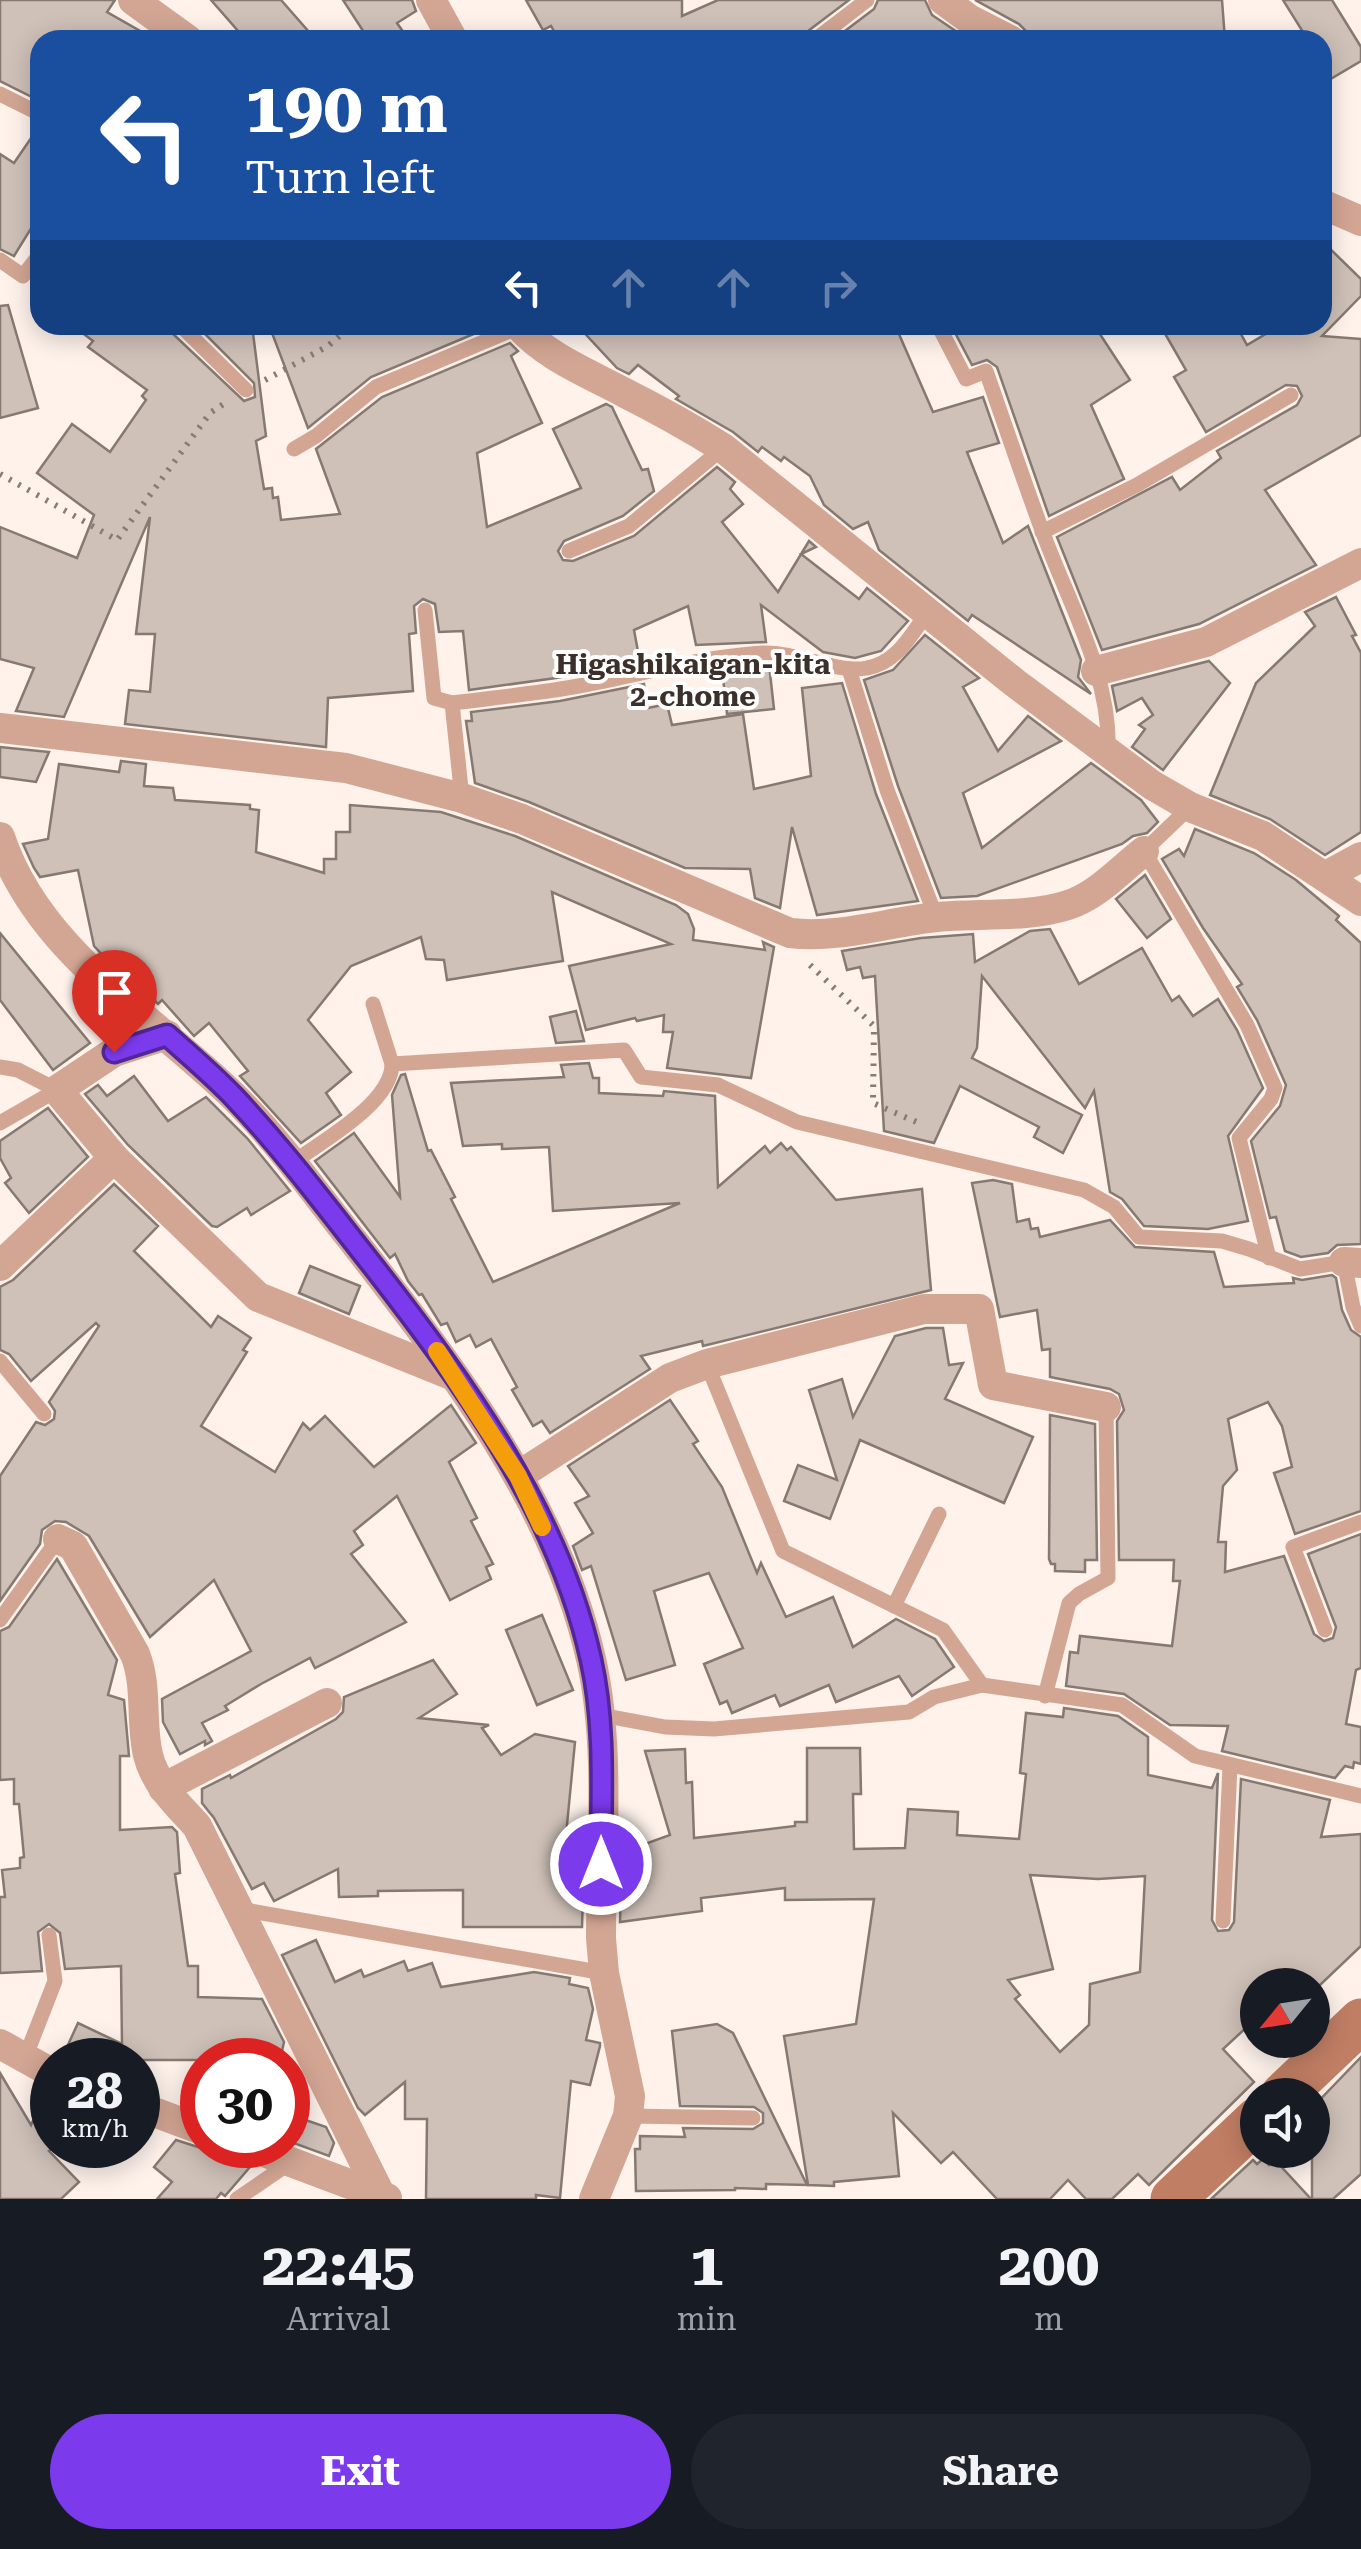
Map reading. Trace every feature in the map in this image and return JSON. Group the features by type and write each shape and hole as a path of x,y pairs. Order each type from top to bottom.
{"main road":[{"path":"1301,2078 1361,2021"},
{"path":"1173,2199 1240,2136"}],"street":[{"path":"133,0 174,30"},
{"path":"431,0 448,30"},
{"path":"952,3 994,30"},
{"path":"1332,208 1361,221"},
{"path":"529,335 558,358 676,419 722,448 1152,786 1190,807 1263,836 1361,900"},
{"path":"1096,671 1206,642 1361,563"},
{"path":"0,728 346,768 462,798 790,933 814,936 936,917 1070,905 1093,892 1144,851"},
{"path":"0,837 36,910 64,946 232,1094 292,1163 457,1377 518,1476 574,1599 591,1658 601,1715 601,1938 604,1973 630,2096 628,2116 594,2199"},
{"path":"1326,876 1361,857"},
{"path":"167,1035 114,1052 57,1090 114,1158 258,1297 457,1377"},
{"path":"0,1266 114,1158"},
{"path":"518,1476 670,1378 707,1364 924,1309 979,1310 994,1385 1106,1407"},
{"path":"58,1540 73,1546 135,1654 142,1672 148,1756 162,1788 198,1826 384,2196"},
{"path":"162,1788 327,1703"},
{"path":"308,2168 384,2196"}],"lane":[{"path":"828,30 867,0"},
{"path":"0,94 30,109"},
{"path":"0,260 24,276 30,268"},
{"path":"190,335 246,390"},
{"path":"294,449 376,387 497,335"},
{"path":"943,335 966,378 986,371 1096,671 1110,722 1108,754"},
{"path":"1042,532 1137,485 1291,394"},
{"path":"568,552 628,526 722,448"},
{"path":"424,610 434,698 452,703 573,687 724,656 768,652 820,660 850,670 870,668 898,654 926,612"},
{"path":"850,670 888,790 936,917"},
{"path":"452,703 462,798"},
{"path":"1190,807 1144,851 1247,1026 1275,1088 1272,1099 1239,1138 1269,1258"},
{"path":"292,1163 364,1112 392,1074 373,1004"},
{"path":"392,1064 624,1050 641,1076 718,1085 796,1122 1084,1190 1114,1207 1139,1236 1222,1242 1249,1248 1300,1269 1352,1263 1353,1307 1361,1326"},
{"path":"0,1066 18,1070 57,1090"},
{"path":"0,1123 57,1090"},
{"path":"0,1361 44,1414"},
{"path":"707,1364 782,1551 942,1630 982,1685"},
{"path":"1045,1696 1068,1603 1108,1578 1106,1407"},
{"path":"894,1606 939,1514"},
{"path":"1326,1630 1293,1547 1361,1522"},
{"path":"0,1620 58,1540"},
{"path":"601,1715 664,1727 714,1729 909,1712 934,1697 982,1685 1122,1705 1195,1756 1361,1796"},
{"path":"1223,1922 1230,1766"},
{"path":"239,1910 604,1973"},
{"path":"13,2051 56,1981 49,1936"},
{"path":"628,2116 753,2118"},
{"path":"236,2199 283,2168"}],"path":[{"path":"0,474 117,540 210,413 341,335"},
{"path":"790,933 793,950 874,1026 873,1102 922,1125"}],"building":[{"path":"0,0 115,0 107,12 138,30 30,30 30,96 0,81"},
{"path":"211,0 281,0 307,30 237,30"},
{"path":"343,0 412,0 416,11 397,23 402,30 362,30"},
{"path":"526,0 682,0 682,16 718,0 849,0 809,30 553,30 551,26 543,30"},
{"path":"878,0 925,0 932,15 954,30 846,30 874,9"},
{"path":"975,0 1222,0 1224,30 1025,30"},
{"path":"1283,0 1332,0 1361,47 1361,61 1332,78 1332,30 1302,30"},
{"path":"30,140 30,230 14,256 0,249 0,154 14,163"},
{"path":"1332,251 1361,279 1361,296 1332,326"},
{"path":"8,305 38,408 0,418 0,306"},
{"path":"85,335 174,335 244,401 255,397 254,383 206,335 253,335 266,436 256,441 264,489 272,488 273,498 278,497 281,520 340,514 316,449 382,397 510,343 518,351 511,356 542,423 477,453 487,527 581,488 553,429 606,404 612,407 642,470 648,469 654,491 623,516 564,541 558,551 563,560 573,561 634,536 717,467 735,482 730,489 743,504 722,522 778,592 801,554 859,599 867,588 908,621 881,651 855,658 823,652 761,605 766,642 696,645 688,606 634,630 640,662 469,690 463,631 439,632 435,604 423,599 414,606 416,633 409,634 413,691 328,698 326,747 125,724 129,690 150,692 155,634 136,634 150,517 64,717 16,711 34,668 0,659 0,527 77,558 94,515 37,473 72,424 110,452 146,400 142,396 147,390 88,347 93,341"},
{"path":"273,335 471,335 371,377 308,428"},
{"path":"586,335 899,335 933,412 983,397 999,443 967,452 1003,543 1028,526 1081,660 1078,677 1091,694 972,615 968,621 879,550 868,522 853,529 824,505 810,476 784,457 781,461 762,447 758,452 733,432 676,399 679,396 638,365 629,374 617,368"},
{"path":"956,335 1101,335 1130,380 1091,405 1124,479 1049,516 997,367 987,360 972,365"},
{"path":"1166,335 1242,335 1247,345 1264,335 1361,339 1361,435 1265,490 1316,565 1199,624 1102,650 1057,537 1172,477 1180,490 1221,458 1217,451 1297,405 1302,396 1297,386 1286,385 1206,432 1174,377 1186,370"},
{"path":"809,541 816,547 801,554"},
{"path":"1336,597 1361,653 1361,832 1325,855 1270,819 1210,795 1256,683 1315,626 1305,612"},
{"path":"925,635 979,678 963,687 998,751 1028,716 1061,741 963,793 982,848 1091,763 1141,800 1158,822 1147,833 1122,844 977,896 941,898 898,786 864,680 893,670"},
{"path":"1209,661 1230,683 1163,770 1132,747 1145,729 1139,725 1153,715 1142,698 1117,711 1112,686"},
{"path":"769,664 774,709 727,714 722,669"},
{"path":"842,683 876,794 918,901 817,915 792,827 780,908 755,898 750,869 685,868 475,783 466,721 472,721 471,712 560,701 644,684 648,708 667,704 672,725 743,714 754,789 811,776 802,688"},
{"path":"0,747 49,752 36,782 0,777"},
{"path":"121,761 146,764 144,786 173,788 175,800 250,805 250,809 259,810 256,852 324,873 324,859 336,859 336,832 350,832 350,805 441,812 515,836 676,905 688,914 694,929 693,940 765,950 763,942 774,947 751,1078 667,1068 673,1032 663,1032 664,1015 586,1030 569,966 671,944 552,892 563,961 447,980 444,960 426,959 421,937 351,966 308,1020 351,1072 326,1093 341,1115 301,1143 240,1076 248,1071 209,1023 194,1036 162,1000 158,1004 114,957 109,962 94,946 78,870 40,877 34,868 23,844 48,839 59,764 119,772"},
{"path":"1195,829 1254,853 1296,880 1339,916 1336,920 1361,943 1361,1244 1337,1245 1328,1253 1301,1257 1285,1251 1276,1217 1270,1218 1251,1141 1280,1106 1286,1085 1257,1020 1237,987 1242,984 1162,859 1179,849 1184,856"},
{"path":"1145,875 1171,919 1147,938 1116,899"},
{"path":"1050,929 1079,984 1142,948 1172,1001 1179,996 1193,1016 1218,999 1263,1088 1228,1136 1248,1221 1208,1229 1144,1226 1122,1199 1110,1192 1094,1091 1085,1108 982,976 977,1048 972,1058 1082,1115 1063,1153 1034,1137 1039,1127 960,1086 934,1143 884,1131 875,976 863,978 860,967 847,970 842,951 973,934 975,962 1030,931"},
{"path":"0,933 90,1043 53,1070 0,1000"},
{"path":"576,1011 584,1041 556,1043 550,1017"},
{"path":"589,1063 593,1078 599,1078 599,1093 663,1096 664,1091 715,1096 718,1187 765,1146 770,1153 781,1143 787,1150 791,1147 836,1200 922,1189 931,1290 703,1346 702,1341 641,1356 650,1369 550,1433 542,1421 533,1426 512,1390 517,1387 491,1339 476,1347 470,1335 456,1342 447,1323 441,1325 422,1294 408,1281 395,1254 390,1258 315,1161 354,1133 400,1197 392,1095 405,1074 428,1151 431,1150 455,1197 451,1199 493,1282 680,1203 553,1211 549,1147 463,1146 451,1083 564,1077 561,1065"},
{"path":"134,1076 168,1121 206,1097 247,1138 290,1191 251,1215 247,1208 217,1227 212,1226 128,1145 85,1094 98,1085 107,1096"},
{"path":"48,1108 88,1157 29,1213 5,1183 11,1178 0,1158 0,1141"},
{"path":"993,1180 1012,1184 1017,1222 1029,1219 1031,1229 1038,1228 1040,1237 1110,1220 1135,1247 1214,1252 1224,1287 1294,1283 1293,1278 1336,1278 1342,1310 1351,1330 1361,1337 1361,1511 1295,1534 1274,1473 1292,1467 1282,1426 1268,1402 1228,1419 1237,1470 1223,1486 1218,1542 1226,1542 1225,1572 1284,1556 1314,1634 1324,1641 1333,1638 1336,1627 1308,1554 1361,1534 1361,1668 1356,1670 1346,1724 1361,1727 1361,1764 1345,1766 1335,1778 1222,1751 1228,1726 1170,1725 1124,1694 1066,1686 1070,1652 1078,1653 1080,1636 1172,1646 1180,1581 1173,1581 1174,1560 1119,1560 1117,1421 1124,1410 1119,1394 1050,1377 1050,1349 1042,1350 1037,1310 1000,1317 972,1183"},
{"path":"114,1184 158,1226 134,1251 211,1327 218,1316 251,1338 243,1350 247,1352 201,1426 275,1472 303,1423 310,1430 325,1416 374,1467 451,1405 476,1443 449,1462 477,1518 471,1521 493,1564 486,1567 491,1579 450,1600 397,1496 354,1531 363,1545 351,1554 406,1622 315,1668 310,1658 261,1684 225,1706 228,1710 202,1723 212,1741 180,1754 163,1722 162,1699 251,1651 214,1580 150,1637 89,1536 66,1522 55,1521 42,1530 40,1544 0,1601 0,1476 36,1422 45,1425 54,1419 55,1411 49,1402 99,1326 96,1323 31,1381 9,1354 0,1350 0,1287 13,1280"},
{"path":"310,1266 360,1286 349,1314 299,1293"},
{"path":"943,1328 949,1365 963,1363 945,1399 1033,1437 1004,1503 860,1440 830,1519 784,1501 798,1465 837,1480 809,1390 842,1379 853,1417 895,1336"},
{"path":"670,1400 698,1441 693,1444 722,1487 757,1573 761,1563 786,1617 833,1597 853,1647 896,1619 935,1639 954,1667 912,1696 899,1676 836,1702 829,1685 780,1706 775,1695 732,1713 727,1701 720,1704 704,1664 743,1648 709,1573 654,1591 675,1665 626,1680 591,1566 582,1570 573,1546 593,1533 575,1503 589,1496 568,1466"},
{"path":"1050,1415 1095,1424 1097,1560 1085,1560 1085,1572 1055,1571 1055,1564 1049,1559"},
{"path":"57,1559 117,1660 108,1695 124,1700 129,1756 120,1756 120,1830 172,1827 177,1832 180,1873 175,1874 188,1966 198,1966 198,1997 262,1999 282,2038 180,2038 180,2060 160,2060 160,2038 122,2038 121,1966 65,1969 60,1933 49,1924 38,1932 42,1971 0,1973 0,1897 5,1897 2,1870 20,1868 20,1858 24,1857 19,1804 14,1804 14,1779 0,1780 0,1631 9,1627"},
{"path":"542,1615 573,1690 537,1705 506,1630"},
{"path":"433,1660 457,1694 419,1718 489,1725 482,1728 501,1755 535,1734 575,1742 564,1856 573,1856 572,1896 583,1894 582,1927 463,1927 463,1890 378,1891 378,1896 339,1897 338,1869 274,1901 264,1883 252,1889 202,1803 202,1789 230,1775 231,1778 336,1719 343,1712 344,1697"},
{"path":"1064,1708 1118,1716 1148,1737 1148,1775 1212,1788 1218,1773 1212,1920 1218,1931 1229,1930 1234,1922 1241,1779 1330,1800 1321,1837 1361,1834 1361,1946 1330,1975 1330,1968 1240,1968 1240,2033 1223,2049 1250,2078 1240,2078 1240,2096 1149,2185 1138,2174 1112,2199 1086,2199 1068,2180 1050,2199 997,2199 953,2152 941,2163 893,2113 899,2176 834,2182 834,2186 808,2185 784,2036 856,2024 874,1899 785,1900 785,1888 701,1898 702,1911 620,1922 621,1888 647,1885 642,1845 670,1835 645,1751 685,1749 686,1783 692,1782 694,1838 807,1822 807,1748 860,1748 861,1794 853,1794 854,1849 905,1848 908,1809 958,1812 957,1835 1019,1839 1026,1774 1020,1773 1026,1713 1063,1717","holes":["1030,1875 1098,1879 1145,1876 1140,1972 1090,1984 1089,2025 1060,2052 1015,1999 1020,1995 1008,1980 1053,1969"]},
{"path":"316,1940 335,1982 361,1970 364,1977 404,1961 408,1971 432,1963 441,1987 534,1972 570,1978 569,1984 588,1988 593,2009 586,2040 600,2046 590,2085 571,2081 560,2198 536,2195 536,2199 426,2199 427,2119 405,2119 405,2082 365,2115 358,2108 282,1955"},
{"path":"78,2023 109,2038 71,2038"},
{"path":"717,2024 733,2033 807,2185 636,2191 635,2149 640,2149 640,2136 685,2137 683,2128 753,2129 763,2123 763,2113 754,2107 680,2106 672,2031"},
{"path":"1361,2057 1361,2174 1333,2199 1312,2199 1312,2168 1330,2168 1330,2089"},
{"path":"0,2073 30,2123 30,2168 65,2168 79,2182 61,2199 0,2199"},
{"path":"310,2122 326,2127 334,2143 329,2156 310,2149"},
{"path":"176,2140 180,2141 180,2168 249,2168 225,2196 221,2193 216,2199 157,2199 172,2182 155,2168 160,2168 160,2160"},
{"path":"1244,2168 1282,2168 1311,2199 1211,2199"}],"slow traffic":[{"path":"437,1351 518,1476 542,1527"}],"district":[{"name":"Higashikaigan-kita 2-chome","path":"693,680"}],"route":[{"path":"114,1052 167,1035 232,1094 292,1163 457,1377 518,1476 574,1599 591,1658 601,1715 601,1864"}]}
